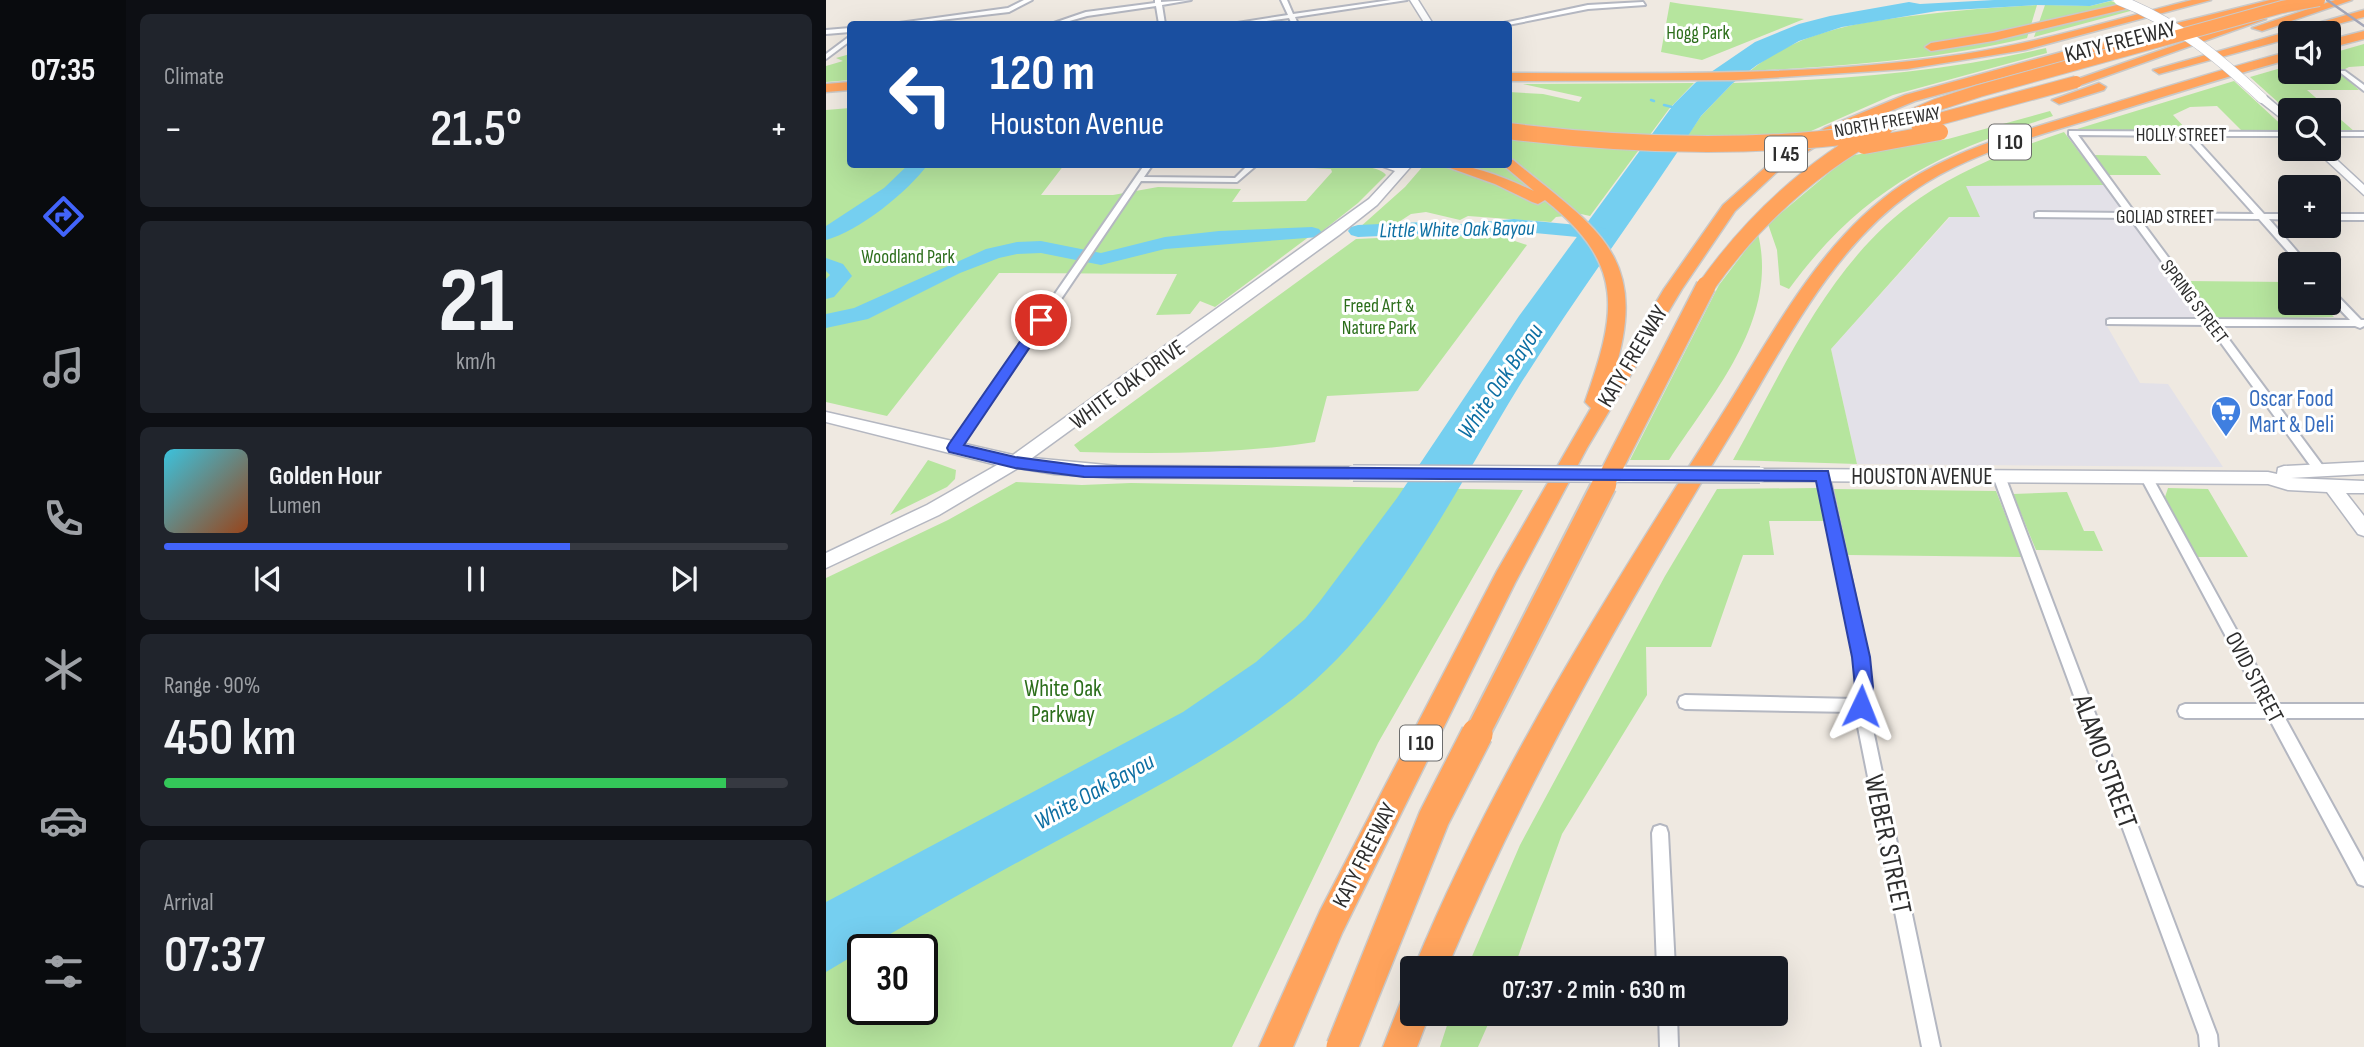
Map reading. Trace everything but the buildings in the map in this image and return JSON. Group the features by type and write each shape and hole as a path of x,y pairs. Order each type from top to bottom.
{"highway":[{"path":"1918,49 1993,37 2155,0"},
{"path":"2181,25 2247,0"},
{"name":"KATY FREEWAY","path":"1276,1047 1342,899 1462,661 1578,445 1700,246 1729,208 1774,167 1812,142 1862,116 1910,98 2084,50 2284,0"},
{"path":"1512,131 1585,140 1667,145 1734,145 1809,141 1928,122 2081,86 2321,0"},
{"path":"1342,1047 1434,818 1705,288 1742,239 1819,169 1854,144 1913,114 1999,85 2283,7 2321,0"},
{"path":"2141,75 2258,28 2346,0"},
{"path":"1512,77 1828,73 1927,64 2007,51 2199,2"},
{"path":"2341,24 2364,14"},
{"name":"I 45","path":"2337,21 2364,14"},
{"path":"2341,41 2364,35"},
{"name":"I 45","path":"2081,86 2141,75 2278,37"},
{"path":"2216,75 2278,51"},
{"name":"I 10","path":"1435,956 1463,887 1576,675 1712,448 1823,275 1864,226 1909,188 1949,166 1990,149 2216,75 2278,58"},
{"path":"1639,74 1808,59"},
{"path":"826,88 847,86"},
{"name":"NORTH FREEWAY","path":"1512,141 1590,151 1670,156 1811,152 1921,137 2059,100 2081,86"},
{"path":"1512,90 1530,90"},
{"path":"826,96 847,94"},
{"path":"826,102 847,101"},
{"path":"1512,166 1590,234 1612,267 1619,295 1619,321 1605,372 1578,445"},
{"path":"1458,168 1517,188 1557,209 1590,234"},
{"path":"1400,1047 1408,1026"}],"main road":[{"path":"1414,0 1427,21"},
{"path":"2119,0 2145,10 2193,36 2278,111"},
{"path":"2332,161 2364,191"},
{"name":"WHITE OAK DRIVE","path":"826,561 933,510 1015,463 1335,232 1373,202 1405,168"},
{"name":"HOUSTON AVENUE","path":"826,417 1015,463 1084,471 2146,476 2268,478 2288,484 2364,487"},
{"name":"HOUSTON AVENUE","path":"2268,478 2280,472 2364,468"},
{"path":"2332,486 2364,529"}],"street":[{"path":"1064,21 1086,14 1188,0"},
{"path":"1284,0 1294,21"},
{"path":"1256,21 1404,0"},
{"path":"1581,0 1588,7"},
{"path":"919,21 1009,10 1028,1"},
{"path":"1158,2 1161,21"},
{"path":"1512,22 1588,7 1643,4"},
{"path":"826,32 847,30"},
{"path":"826,57 847,40"},
{"path":"2343,72 2364,89"},
{"name":"HOLLY STREET","path":"2072,133 2278,134"},
{"name":"SPRING STREET","path":"2072,133 2319,469"},
{"path":"2187,134 2293,252"},
{"path":"2341,134 2364,134"},
{"path":"954,448 1146,168"},
{"path":"1139,179 1237,180 1250,168"},
{"name":"GOLIAD STREET","path":"2038,215 2278,217"},
{"path":"2341,217 2364,217"},
{"path":"2341,304 2362,326"},
{"path":"2110,322 2362,326"},
{"name":"WEBER STREET","path":"1823,475 1861,657 1864,687 1861,706 1931,1047"},
{"name":"ALAMO STREET","path":"1999,476 2210,1047"},
{"name":"OVID STREET","path":"2146,476 2364,878"},
{"path":"1685,702 1861,706"},
{"path":"2185,711 2364,711"},
{"path":"1660,834 1665,956"},
{"path":"1669,1026 1670,1047"}],"shaded area":[{"path":"2104,185 2207,327 2107,326 2140,383 2168,384 2223,467 1857,464 1831,349 1950,217 1966,186"}],"green space":[{"path":"2111,1 2134,10 2034,37 2045,5 2090,6"},
{"name":"Hogg Park","path":"1670,2 1804,19 1702,60 1661,52"},
{"path":"2037,5 2027,38 1993,46 1924,57 1750,71 1789,46 1852,25 1949,12"},
{"path":"2364,44 2364,66 2349,67 2341,71 2341,51"},
{"path":"2046,48 2047,53 1893,95 1802,135 1686,138 1701,116 1733,83 1812,80 1930,69"},
{"path":"847,55 847,80 826,82 826,66 843,61 836,58"},
{"path":"2278,69 2278,84 2341,84 2341,74 2359,90 2307,90 2316,98 2278,98 2278,102 2250,77"},
{"path":"2234,81 2278,122 2278,130 2241,130 2217,106 2190,107 2173,115 2186,129 2177,132 2077,129"},
{"path":"1694,83 1669,109 1590,216 1581,214 1556,217 1551,222 1468,216 1460,220 1426,212 1411,214 1391,227 1359,228 1405,187 1421,168 1512,168 1512,92 1543,94 1579,102 1582,97 1523,84"},
{"name":"Woodland Park","path":"847,108 847,168 1062,168 1041,195 1113,195 1158,187 1241,189 1232,202 1306,201 1332,172 1331,169 1314,168 1372,168 1386,175 1358,203 1316,236 1310,236 1215,307 1200,301 1190,314 1156,315 1177,274 999,273 887,416 826,402 826,110"},
{"path":"2050,111 2053,116 1974,145 1905,179 1874,200 1845,225 1789,289 1780,285 1777,250 1768,224 1849,156 1948,139"},
{"path":"2341,120 2355,132 2341,132"},
{"path":"2064,132 2104,185 1966,186 1980,217 1949,217 1831,349 1857,464 1733,460 1812,318 1860,252 1888,223 1920,198 1954,177 2008,152"},
{"path":"2094,155 2146,156 2161,175 2108,175"},
{"name":"Freed Art & Nature Park","path":"1491,233 1527,245 1418,391 1327,396 1315,442 1256,449 1169,453 1080,452 1074,445 1356,239"},
{"path":"1758,234 1762,265 1759,296 1751,325 1738,354 1669,460 1630,460 1719,285"},
{"path":"2186,281 2278,282 2278,315 2334,317 2219,319 2212,316"},
{"path":"928,460 956,470 955,479 947,487 890,515"},
{"name":"White Oak Parkway","path":"1016,482 1523,490 1378,743 1232,1047 826,1047 826,578 948,520"},
{"path":"1817,488 1824,521 1769,521 1774,555 1743,555 1711,647 1646,647 1647,695 1562,834 1518,956 1472,956 1520,845 1665,576 1717,489"},
{"path":"2168,488 2208,489 2248,557 2197,557 2165,497"},
{"path":"1834,489 1996,491 2022,557 1848,555"},
{"path":"2067,492 2084,531 2094,531 2103,551 2036,550 2013,494"},
{"path":"1447,1026 1487,1026 1478,1047 1440,1047"}],"water":[{"name":"White Oak Bayou","path":"1994,0 2114,0 2090,6 2037,5 1937,11 1842,27 1799,41 1757,65 1733,83 1701,116 1563,319 1518,388 1445,512 1391,594 1361,633 1329,667 1270,716 1194,765 891,934 847,934 847,960 826,972 826,902 1183,712 1256,662 1305,619 1397,498 1519,316 1674,104 1695,83 1755,42 1799,24 1909,2 1920,4"}],"waterway":[{"path":"1664,105 1676,108"},
{"name":"Little White Oak Bayou","path":"826,234 890,192 916,168"},
{"name":"Little White Oak Bayou","path":"1358,231 1424,228 1452,231 1514,225 1599,233"},
{"name":"Little White Oak Bayou","path":"826,321 860,314 953,269 993,253 1017,248 1041,247 1101,259 1165,243 1219,237 1312,233"},
{"name":"Little White Oak Bayou","path":"826,264 836,268 841,276 826,292"}],"railway":[{"path":"2327,0 2364,26"}],"place":[{"name":"Oscar Food Mart & Deli","path":"2226,438"}],"route":[{"path":"1041,320 954,448 1015,463 1084,471 1823,475 1861,657 1864,687 1861,706"}]}
